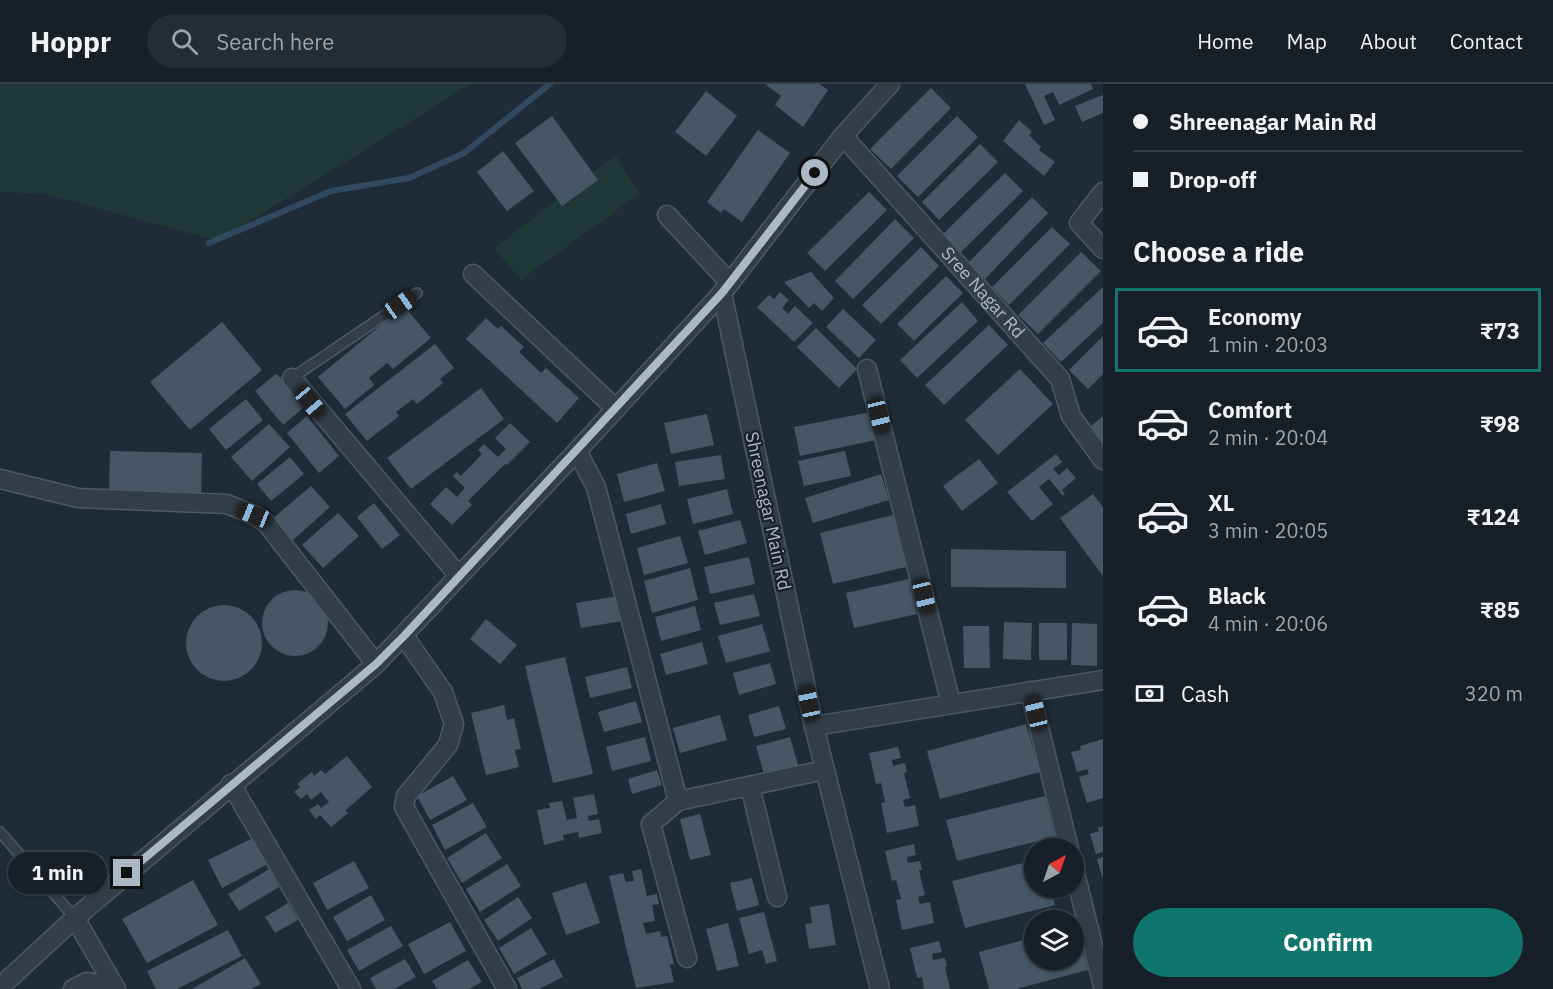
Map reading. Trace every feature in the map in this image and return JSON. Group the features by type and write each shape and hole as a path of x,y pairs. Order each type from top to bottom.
{"street":[{"path":"0,987 75,918 231,784 376,664 404,636 726,288 843,136 890,84"},
{"name":"Sree Nagar Rd","path":"843,136 1060,379 1071,416 1103,460"},
{"path":"1103,192 1078,223 1103,249"},
{"path":"667,215 726,288"},
{"path":"473,274 616,409"},
{"name":"Shreenagar Main Rd","path":"726,288 814,726 880,989"},
{"path":"867,369 951,704"},
{"path":"292,378 459,576"},
{"path":"577,451 596,487 678,801"},
{"path":"0,479 78,498 227,504 254,515 267,525 376,664"},
{"path":"404,636 443,692 454,724 448,745 406,796 404,807 507,989"},
{"path":"814,726 1103,680"},
{"path":"1030,691 1066,838"},
{"path":"687,958 651,824 678,801 824,770"},
{"path":"231,784 351,989"},
{"path":"750,786 777,897"},
{"path":"1081,898 1103,986"},
{"path":"75,918 116,989"},
{"path":"74,989 87,982 97,984 101,989"}],"lane":[{"path":"292,378 417,293"},
{"path":"0,832 75,918"}],"green space":[{"path":"0,84 471,84 218,241 45,194 0,192"},
{"path":"616,155 639,194 521,280 494,248"}],"building":[{"path":"765,84 820,84 828,90 803,127 775,105 781,96"},
{"path":"1025,84 1091,84 1093,89 1059,105 1053,92 1044,96 1055,120 1044,125"},
{"path":"931,88 951,108 891,169 870,149"},
{"path":"706,91 737,116 706,156 675,132"},
{"path":"1103,95 1103,113 1082,122 1075,106"},
{"path":"552,116 598,180 562,206 515,143"},
{"path":"957,116 978,137 918,197 897,176"},
{"path":"1019,120 1032,132 1029,135 1041,147 1039,150 1055,162 1044,176 1003,141"},
{"path":"758,130 790,153 742,222 724,209 721,213 707,202"},
{"path":"980,144 998,162 939,220 922,202"},
{"path":"503,151 534,191 507,211 477,172"},
{"path":"1005,173 1023,191 960,253 942,235"},
{"path":"869,192 887,210 825,271 807,253"},
{"path":"1032,197 1048,213 985,279 968,263"},
{"path":"895,219 914,238 853,299 835,281"},
{"path":"1052,227 1070,244 1009,305 992,287"},
{"path":"921,247 939,266 881,324 862,305"},
{"path":"1081,252 1101,271 1038,334 1018,315"},
{"path":"811,272 834,298 822,311 814,303 809,308 784,282"},
{"path":"946,276 963,293 914,341 897,324"},
{"path":"1103,287 1103,323 1061,362 1043,343"},
{"path":"780,292 789,300 782,308 788,314 795,306 813,323 794,342 757,307 769,295 774,299"},
{"path":"962,302 978,321 917,378 900,360"},
{"path":"404,306 431,338 393,369 387,363 369,378 374,385 345,409 318,377"},
{"path":"843,309 876,340 859,358 826,327"},
{"path":"486,318 498,329 501,326 524,347 519,352 541,373 546,368 579,398 557,423 466,339"},
{"path":"222,322 262,370 190,430 150,382"},
{"path":"989,325 1008,345 944,405 925,385"},
{"path":"816,328 857,369 839,388 797,347"},
{"path":"1103,336 1103,374 1088,389 1069,370"},
{"path":"435,344 454,368 440,379 443,383 417,404 413,399 396,412 399,416 367,441 345,414"},
{"path":"1020,369 1053,404 998,455 965,420"},
{"path":"276,374 295,390 303,408 283,425 255,391"},
{"path":"481,388 504,419 411,489 387,458"},
{"path":"246,399 263,420 226,450 209,429"},
{"path":"871,412 876,440 800,456 794,427"},
{"path":"707,414 714,445 671,454 664,423"},
{"path":"307,416 339,456 319,473 287,433"},
{"path":"1103,416 1103,445 1089,428"},
{"path":"510,423 530,442 468,501 472,505 452,525 430,504 446,487 457,497 465,488 453,476 457,472 461,476 482,454 478,450 484,444 498,457 506,449 495,438"},
{"path":"269,424 290,447 252,481 231,457"},
{"path":"110,451 202,453 201,499 109,496"},
{"path":"845,451 851,476 804,486 798,461"},
{"path":"1056,454 1062,462 1053,469 1059,475 1067,468 1076,478 1062,490 1065,494 1063,496 1049,479 1039,487 1053,504 1032,521 1007,492"},
{"path":"721,455 725,479 679,486 675,462"},
{"path":"290,457 304,474 271,501 257,484"},
{"path":"979,459 998,483 962,511 943,486"},
{"path":"657,463 665,491 624,502 617,474"},
{"path":"881,474 889,500 813,523 805,498"},
{"path":"311,486 330,507 292,541 272,519"},
{"path":"727,489 733,514 693,524 687,499"},
{"path":"1093,494 1103,507 1103,576 1060,518"},
{"path":"374,503 400,535 382,549 357,517"},
{"path":"661,504 666,524 631,534 626,514"},
{"path":"338,513 359,536 323,568 302,545"},
{"path":"893,515 906,567 833,584 820,533"},
{"path":"740,520 747,543 705,555 698,531"},
{"path":"680,536 688,563 644,575 637,548"},
{"path":"951,549 1066,551 1066,588 951,587"},
{"path":"749,557 755,584 710,594 704,567"},
{"path":"690,568 698,600 652,613 644,581"},
{"path":"909,579 917,614 854,628 846,593"},
{"path":"295,590 308,593 318,600 325,610 328,623 325,636 318,646 308,653 295,656 282,653 272,646 265,636 262,623 265,610 272,600 282,593"},
{"path":"754,594 760,616 720,625 714,603"},
{"path":"618,596 622,621 581,628 576,603"},
{"path":"224,605 239,608 251,616 259,628 262,643 259,658 251,670 239,678 224,681 209,678 197,670 189,658 186,643 189,628 197,616 209,608"},
{"path":"695,606 701,630 661,641 655,617"},
{"path":"486,619 517,645 500,664 470,639"},
{"path":"1004,622 1032,623 1031,660 1003,659"},
{"path":"1039,623 1067,623 1067,660 1039,660"},
{"path":"1072,623 1097,624 1097,666 1071,665"},
{"path":"762,624 770,651 726,663 718,636"},
{"path":"963,626 989,626 990,668 964,668"},
{"path":"702,642 708,664 666,675 660,654"},
{"path":"565,657 593,774 553,783 525,666"},
{"path":"770,663 776,684 739,695 733,673"},
{"path":"627,667 632,688 590,698 585,677"},
{"path":"636,701 642,722 604,732 598,712"},
{"path":"504,705 507,720 514,718 521,749 515,750 519,767 486,775 471,713"},
{"path":"779,706 786,729 754,737 748,715"},
{"path":"720,715 727,740 680,753 673,728"},
{"path":"1026,724 1040,772 940,799 927,751"},
{"path":"645,737 651,761 612,771 606,747"},
{"path":"790,737 798,765 764,774 756,746"},
{"path":"1103,739 1103,798 1087,803 1079,777 1089,774 1087,769 1077,772 1071,752 1081,750 1080,746"},
{"path":"898,747 901,758 892,760 893,766 905,763 907,772 904,773 910,798 903,800 905,807 915,805 919,826 887,833 881,803 885,802 881,783 876,784 869,753"},
{"path":"347,756 372,787 346,810 348,813 331,827 320,815 316,819 309,810 318,804 321,808 329,802 321,792 311,800 307,794 301,799 294,792 300,787 297,784 312,772 314,776 321,770 325,774"},
{"path":"657,770 662,785 632,794 628,779"},
{"path":"453,776 467,800 430,820 417,796"},
{"path":"594,794 598,814 588,816 589,821 599,819 602,833 579,838 578,832 563,835 564,840 544,845 537,810 550,808 549,803 562,801 567,820 577,818 573,798"},
{"path":"1045,796 1055,837 1024,838 1024,845 957,861 946,820"},
{"path":"473,803 487,827 445,850 432,825"},
{"path":"700,814 711,855 690,860 680,819"},
{"path":"1103,826 1103,852 1096,854 1090,834 1099,831 1098,828"},
{"path":"486,833 502,858 462,883 447,858"},
{"path":"253,838 266,865 222,888 208,860"},
{"path":"914,844 916,855 907,857 908,863 920,861 922,870 919,870 925,895 918,897 920,904 930,902 934,923 902,930 896,900 901,899 896,880 892,881 885,851"},
{"path":"1103,857 1103,877 1102,877 1097,859"},
{"path":"354,861 369,888 327,910 313,883"},
{"path":"1024,863 1024,898 1053,898 1055,905 1035,910 1024,910 1024,913 965,928 952,881"},
{"path":"507,864 521,886 480,912 466,889"},
{"path":"269,869 279,887 239,911 228,894"},
{"path":"641,869 647,896 657,894 659,904 652,905 655,921 643,923 646,934 660,931 661,937 667,936 674,964 670,965 674,982 636,988 609,876 623,873 626,882 634,881 632,871"},
{"path":"752,878 759,905 737,911 730,883"},
{"path":"193,880 218,925 147,963 122,919"},
{"path":"586,882 600,923 566,935 552,893"},
{"path":"371,895 385,920 347,941 333,917"},
{"path":"518,897 532,918 498,941 484,920"},
{"path":"288,903 298,920 275,933 265,917"},
{"path":"829,904 836,945 809,949 805,924 812,923 810,907"},
{"path":"764,912 777,961 766,964 762,950 749,954 739,918"},
{"path":"450,922 466,951 424,974 408,944"},
{"path":"728,923 739,966 717,971 706,929"},
{"path":"391,926 403,946 359,971 347,950"},
{"path":"531,928 547,954 514,974 499,948"},
{"path":"228,930 242,956 177,989 156,989 147,971"},
{"path":"1024,940 1024,970 1084,970 1084,955 1088,970 1016,989 989,989 979,952"},
{"path":"939,941 942,952 932,954 933,960 945,958 950,989 924,989 922,977 917,978 910,948"},
{"path":"245,958 261,984 251,989 192,989"},
{"path":"405,959 416,977 394,989 376,989 370,978"},
{"path":"554,959 563,977 539,989 522,989 517,978"},
{"path":"468,960 482,982 469,989 437,989 432,981"}],"waterway":[{"path":"209,243 331,191 409,178 464,153 550,84"}],"route":[{"path":"127,873 376,664 404,636 722,293 815,173"}]}
